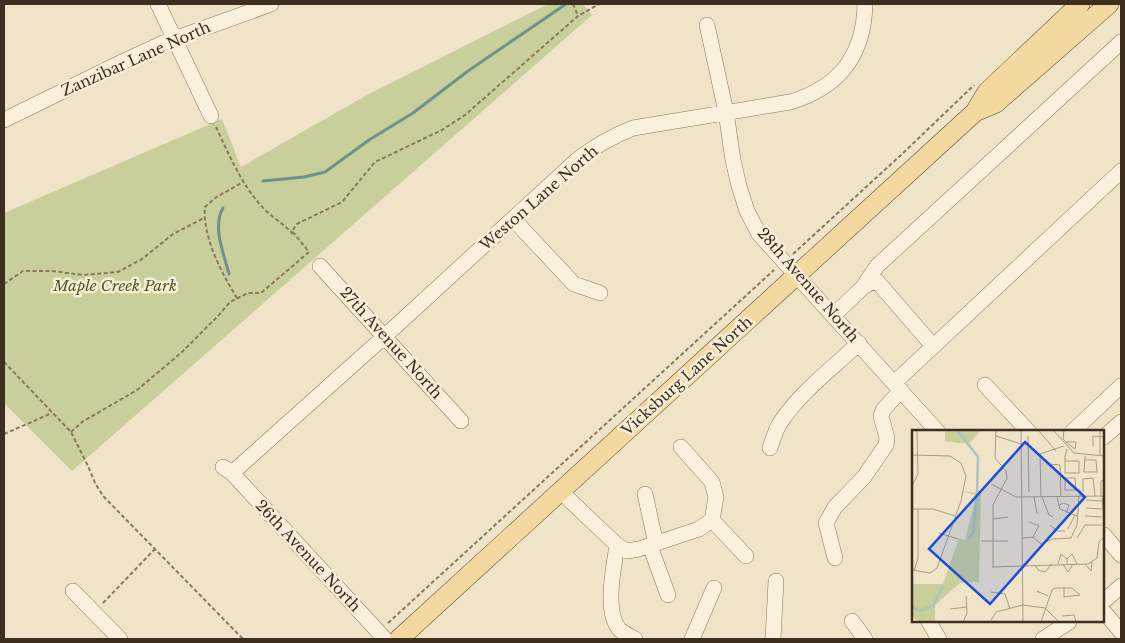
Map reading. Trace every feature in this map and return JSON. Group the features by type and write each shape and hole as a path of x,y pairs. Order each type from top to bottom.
{"main road":[{"name":"Vicksburg Lane North","path":"399,639 798,276 975,112 987,92 1080,4"},
{"name":"Vicksburg Lane North","path":"975,112 996,103 1109,4"}],"street":[{"path":"158,4 212,116"},
{"name":"Zanzibar Lane North","path":"4,120 122,62 176,38 271,4"},
{"name":"Weston Lane North","path":"227,470 385,336 577,160 595,146 613,136 640,126 790,102 809,97 825,87 851,60 856,51 864,24 865,4"},
{"name":"28th Avenue North","path":"707,25 726,112 739,186 759,234 936,430"},
{"path":"834,315 863,287 877,266 1121,42"},
{"path":"835,558 826,523 834,507 864,477 886,445 887,438 881,416 897,386 933,346 1121,171"},
{"path":"513,218 574,284 600,293"},
{"name":"27th Avenue North","path":"320,266 461,421"},
{"path":"863,287 876,280 933,346"},
{"path":"770,448 780,424 801,398 814,383 859,343"},
{"path":"985,385 1026,430"},
{"path":"1074,430 1121,386"},
{"path":"1105,436 1121,422"},
{"path":"560,491 617,545 628,551 653,545 699,529 712,520 716,497 712,482 681,447"},
{"name":"26th Avenue North","path":"227,470 382,635"},
{"path":"645,494 653,545 668,595"},
{"path":"712,520 746,556"},
{"path":"1105,536 1120,549"},
{"path":"617,545 611,592 614,620 620,630 635,639"},
{"path":"774,639 776,581"},
{"path":"1105,600 1121,586"},
{"path":"692,639 714,588"},
{"path":"73,591 120,639"},
{"path":"1105,613 1119,625"},
{"path":"852,621 865,639"},
{"path":"930,623 938,639"},
{"path":"1043,639 1067,623"}],"path":[{"path":"573,4 578,16"},
{"path":"309,252 292,230 297,224 342,202 376,162 442,130 465,115 578,16 599,4"},
{"path":"382,635 901,155 977,81"},
{"path":"212,116 232,164 243,182 266,210 289,230 309,252"},
{"path":"237,298 218,266 204,218 205,207 215,198 243,182"},
{"path":"4,284 23,271 52,271 84,275 118,272 142,259 173,234 204,218"},
{"path":"71,432 82,422 137,390 181,353 230,302 248,293 261,294 309,252"},
{"path":"4,362 71,432 98,490 243,639"},
{"path":"4,434 52,413"},
{"path":"94,612 155,549"}],"green space":[{"name":"Maple Creek Park","path":"548,4 583,4 592,15 72,471 4,403 4,213 222,119 241,167 367,95"}],"waterway":[{"path":"263,181 304,177 325,172 369,140 413,113 468,71 566,4"},
{"path":"223,208 220,215 219,232 229,274"}]}
